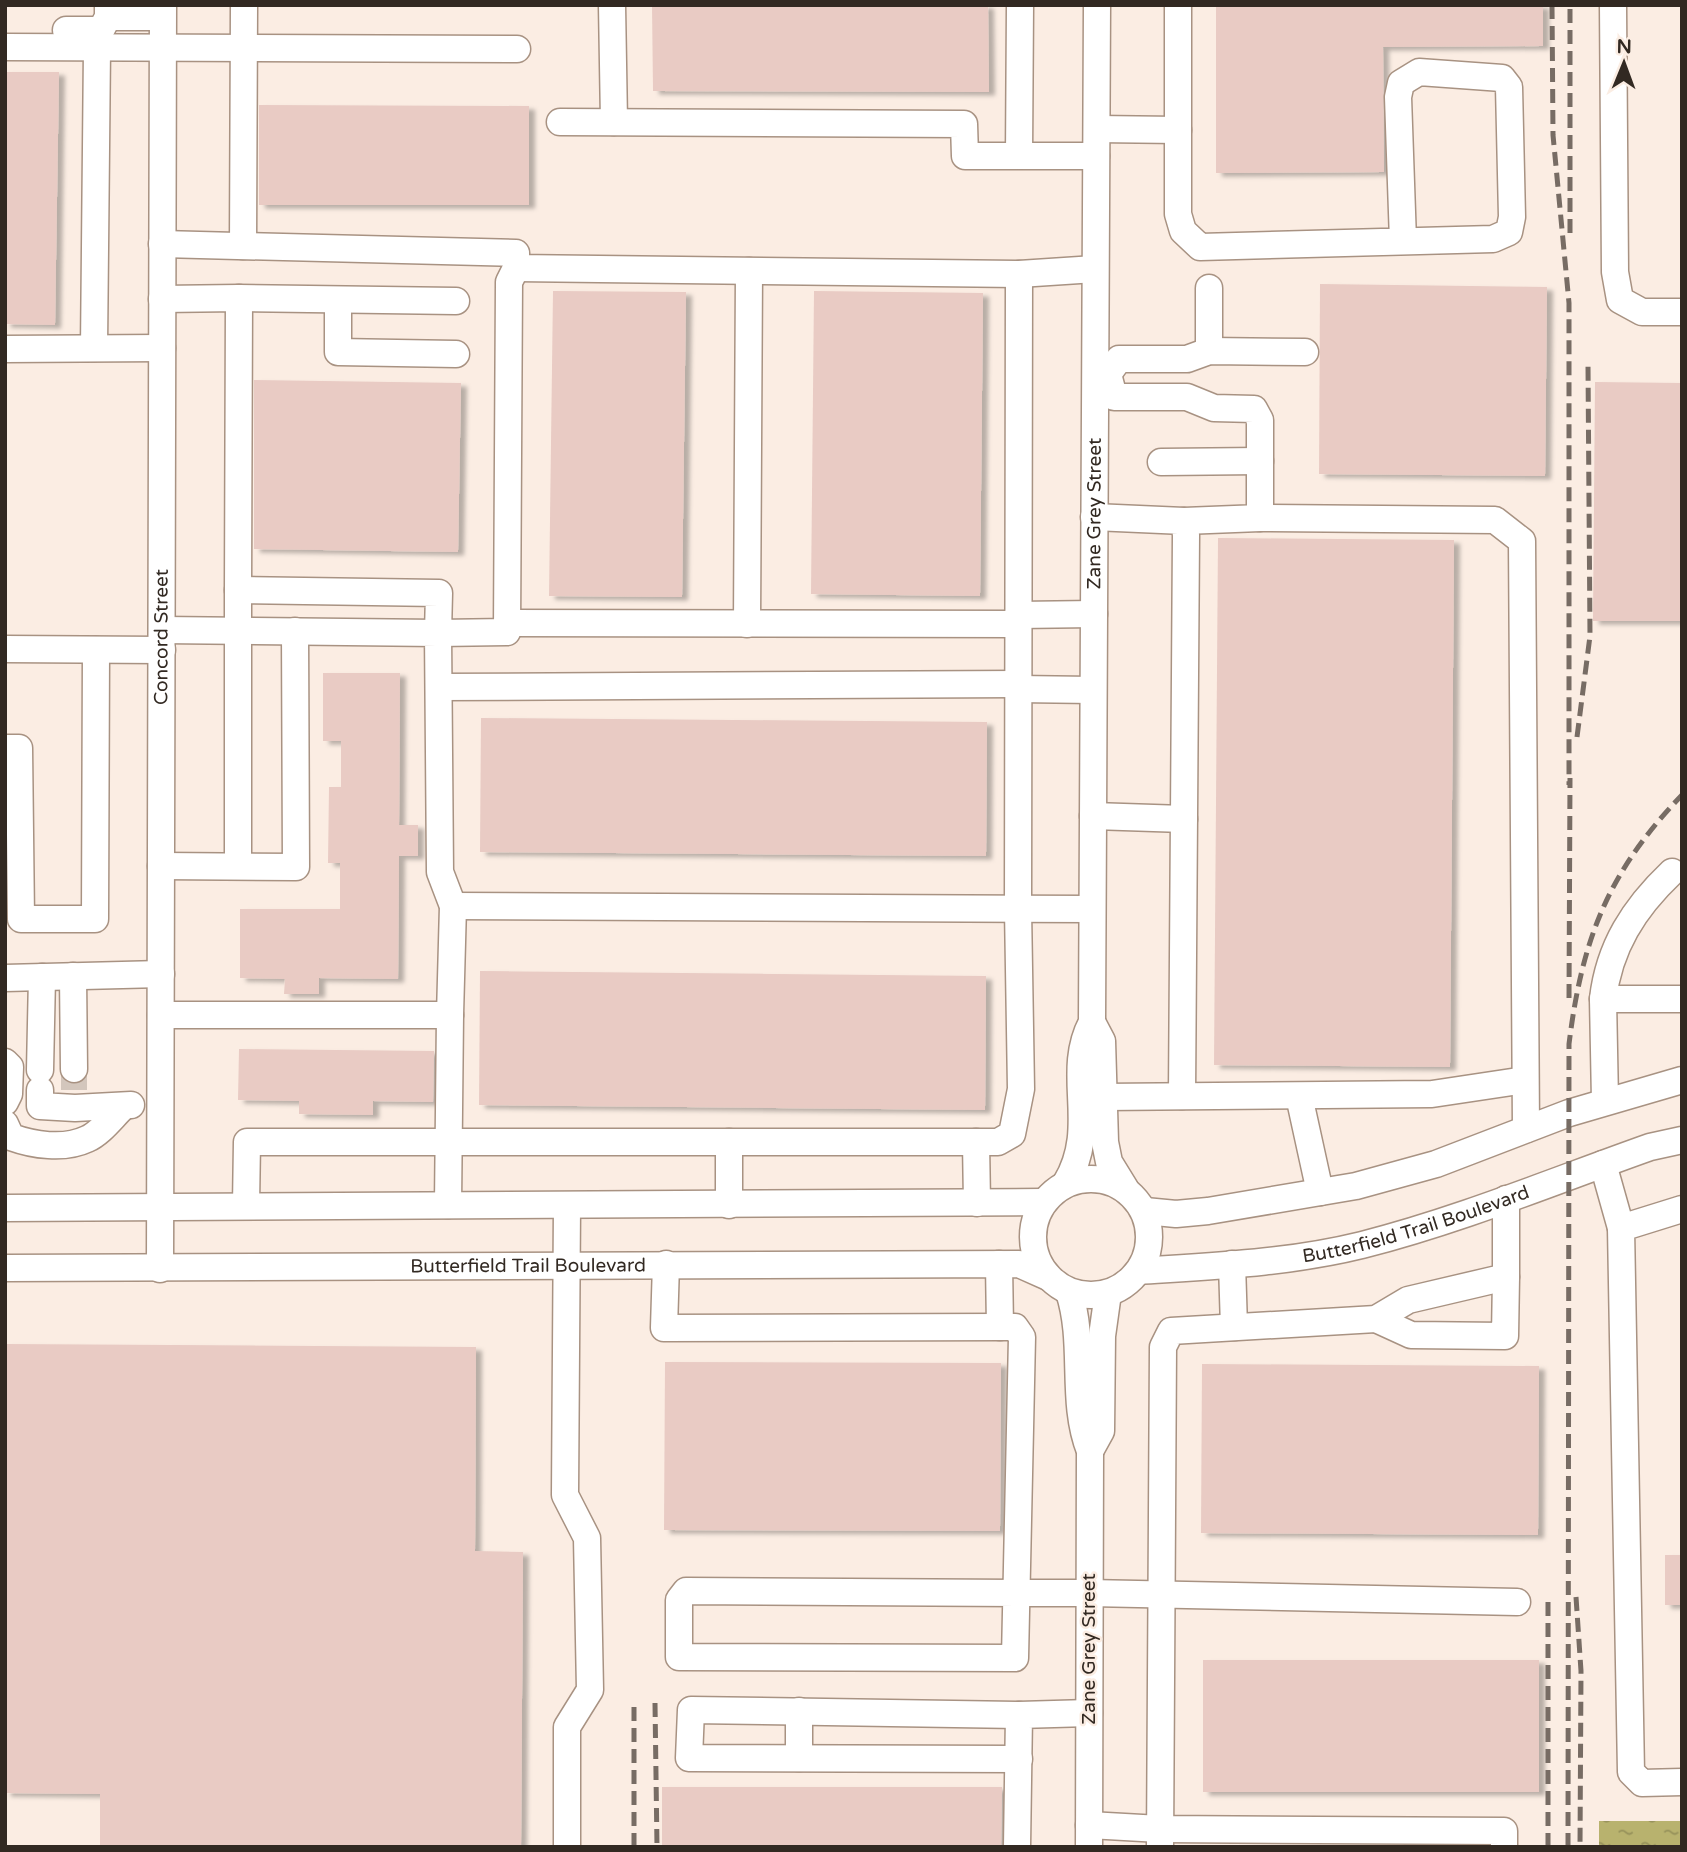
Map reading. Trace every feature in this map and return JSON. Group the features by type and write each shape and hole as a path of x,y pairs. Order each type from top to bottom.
{"street":[{"path":"243,246 244,5"},
{"path":"612,5 614,122"},
{"path":"1019,155 1020,5"},
{"name":"Zane Grey Street","path":"1066,1182 1078,1162 1083,1136 1080,1070 1083,1039 1091,1022 1094,517 1101,374 1096,269 1097,5"},
{"path":"1178,5 1178,215 1183,232 1200,247 1403,242 1493,239 1509,232 1512,217 1509,87 1502,78 1419,72 1401,83 1398,97 1403,242"},
{"path":"1613,5 1615,272 1620,300 1642,312 1682,312"},
{"path":"5,29 101,30 108,11 163,11"},
{"name":"Concord Street","path":"160,1269 163,11"},
{"path":"5,47 517,49"},
{"path":"94,348 97,48"},
{"path":"560,121 964,124 965,156 1096,156"},
{"path":"1097,129 1178,130"},
{"path":"5,649 96,650 237,630 507,632 509,282 516,268 516,253 162,244"},
{"path":"516,268 1019,274 1096,269"},
{"path":"747,624 748,271"},
{"path":"246,1205 247,1142 999,1142 1012,1134 1018,1117 1021,1089 1018,909 1019,274"},
{"path":"1187,397 1198,355 1209,288"},
{"path":"238,866 239,298"},
{"path":"162,299 456,301"},
{"path":"338,300 338,352 456,354"},
{"path":"5,349 162,348"},
{"path":"1260,518 1260,420 1254,409 1214,408 1187,397 1114,397 1101,374 1119,359 1305,352"},
{"path":"1161,462 1260,461"},
{"path":"1094,517 1184,521 1260,518 1495,520 1522,541 1526,1129"},
{"path":"1182,1096 1184,521"},
{"path":"238,590 439,593 440,872 453,906 448,1205"},
{"path":"507,624 747,624 1018,619 1094,614"},
{"path":"161,866 296,867 295,631"},
{"path":"5,748 19,748 21,919 95,919 96,650"},
{"path":"439,688 1018,687 1093,690"},
{"path":"1093,816 1184,819"},
{"path":"1605,1101 1603,999 1606,976 1617,943 1643,900 1672,872"},
{"path":"453,906 1092,909"},
{"path":"5,978 161,974"},
{"path":"73,976 74,1089"},
{"path":"42,977 40,1106 74,1089 124,1106 161,1104"},
{"path":"1603,999 1682,999"},
{"path":"161,1015 450,1015"},
{"name":"Zane Grey Street","path":"1091,1022 1102,1041 1104,1136 1109,1162 1125,1188"},
{"path":"5,1062 10,1066 9,1094 5,1101"},
{"path":"1103,1097 1432,1094 1525,1080"},
{"path":"1145,1211 1176,1214 1208,1211 1356,1186 1436,1164 1605,1101 1682,1080"},
{"path":"1299,1096 1320,1192"},
{"path":"5,1124 11,1137 23,1142 54,1146 72,1144 88,1139 124,1106"},
{"name":"Butterfield Trail Boulevard","path":"1139,1271 1232,1264 1318,1254 1363,1245 1466,1214 1603,1164 1682,1140"},
{"path":"976,1142 977,1203"},
{"path":"729,1143 729,1205"},
{"path":"1603,1164 1621,1228 1631,1772 1642,1783 1682,1782"},
{"path":"1096,1178 1125,1188 1145,1211 1150,1242 1139,1271 1126,1284 1108,1293 1088,1296 1059,1284 1034,1254 1032,1227 1043,1202 1066,1182 1096,1178"},
{"path":"1376,1319 1410,1335 1505,1336 1506,1199"},
{"path":"5,1208 1043,1202"},
{"path":"566,1847 566,1727 590,1690 587,1538 565,1495 568,1206"},
{"path":"1621,1228 1682,1209"},
{"path":"999,1264 1000,1327"},
{"name":"Butterfield Trail Boulevard","path":"5,1268 1020,1264 1059,1284"},
{"path":"1232,1264 1234,1327"},
{"path":"666,1265 664,1328 1015,1327 1022,1338 1017,1593 1018,1647 1016,1658 679,1657 679,1600 686,1591 1017,1593 1089,1593 1161,1597 1517,1602"},
{"path":"1160,1838 1163,1347 1171,1331 1376,1319 1408,1300 1506,1277"},
{"name":"Zane Grey Street","path":"1059,1284 1079,1333 1081,1429 1090,1451 1089,1836"},
{"name":"Zane Grey Street","path":"1090,1451 1101,1431 1101,1336 1108,1293"},
{"path":"1019,1759 690,1758 691,1710 1019,1715 1089,1713"},
{"path":"799,1712 799,1758"},
{"path":"1017,1847 1019,1715"},
{"path":"1089,1836 1160,1838 1504,1831 1504,1847"}],"water":[{"path":"1599,1821 1682,1821 1682,1847 1599,1847"}],"building":[{"path":"652,5 988,5 989,92 653,91"},
{"path":"1216,5 1543,5 1543,46 1383,47 1384,172 1216,173"},
{"path":"5,72 59,72 55,325 5,324"},
{"path":"259,105 529,106 529,205 259,205"},
{"path":"1320,284 1547,287 1545,476 1319,474"},
{"path":"553,291 686,292 682,597 549,596"},
{"path":"814,291 983,293 980,596 811,594"},
{"path":"254,380 461,383 458,552 254,549"},
{"path":"1595,382 1682,383 1682,621 1593,621"},
{"path":"1218,538 1454,540 1450,1067 1214,1065"},
{"path":"323,673 400,673 399,825 418,825 418,856 399,856 398,979 319,978 319,994 284,994 285,979 240,978 240,909 340,909 340,863 328,863 329,787 341,787 341,741 323,741"},
{"path":"481,718 987,722 986,856 480,852"},
{"path":"480,971 986,976 985,1110 479,1105"},
{"path":"239,1049 434,1051 433,1102 373,1101 373,1115 299,1114 299,1101 238,1100"},
{"path":"5,1344 476,1347 475,1551 523,1552 521,1847 100,1847 100,1794 5,1793"},
{"path":"665,1362 1001,1363 1000,1531 664,1530"},
{"path":"1202,1364 1539,1366 1538,1535 1201,1533"},
{"path":"1665,1555 1682,1555 1682,1605 1665,1605"},
{"path":"1203,1660 1539,1660 1539,1792 1203,1792"},
{"path":"662,1787 1002,1787 1001,1847 662,1847"}],"tunnel":[{"path":"74,1069 74,1090"}],"railway":[{"path":"1552,5 1553,135 1569,303 1569,785"},
{"path":"1570,5 1570,233"},
{"path":"1577,737 1590,636 1588,365"},
{"path":"1569,998 1570,778"},
{"path":"1568,1847 1569,1044 1582,972 1603,909 1635,852 1682,795"},
{"path":"1576,1597 1581,1671 1580,1847"},
{"path":"1548,1602 1548,1847"},
{"path":"634,1702 634,1847"},
{"path":"655,1703 657,1847"}]}
